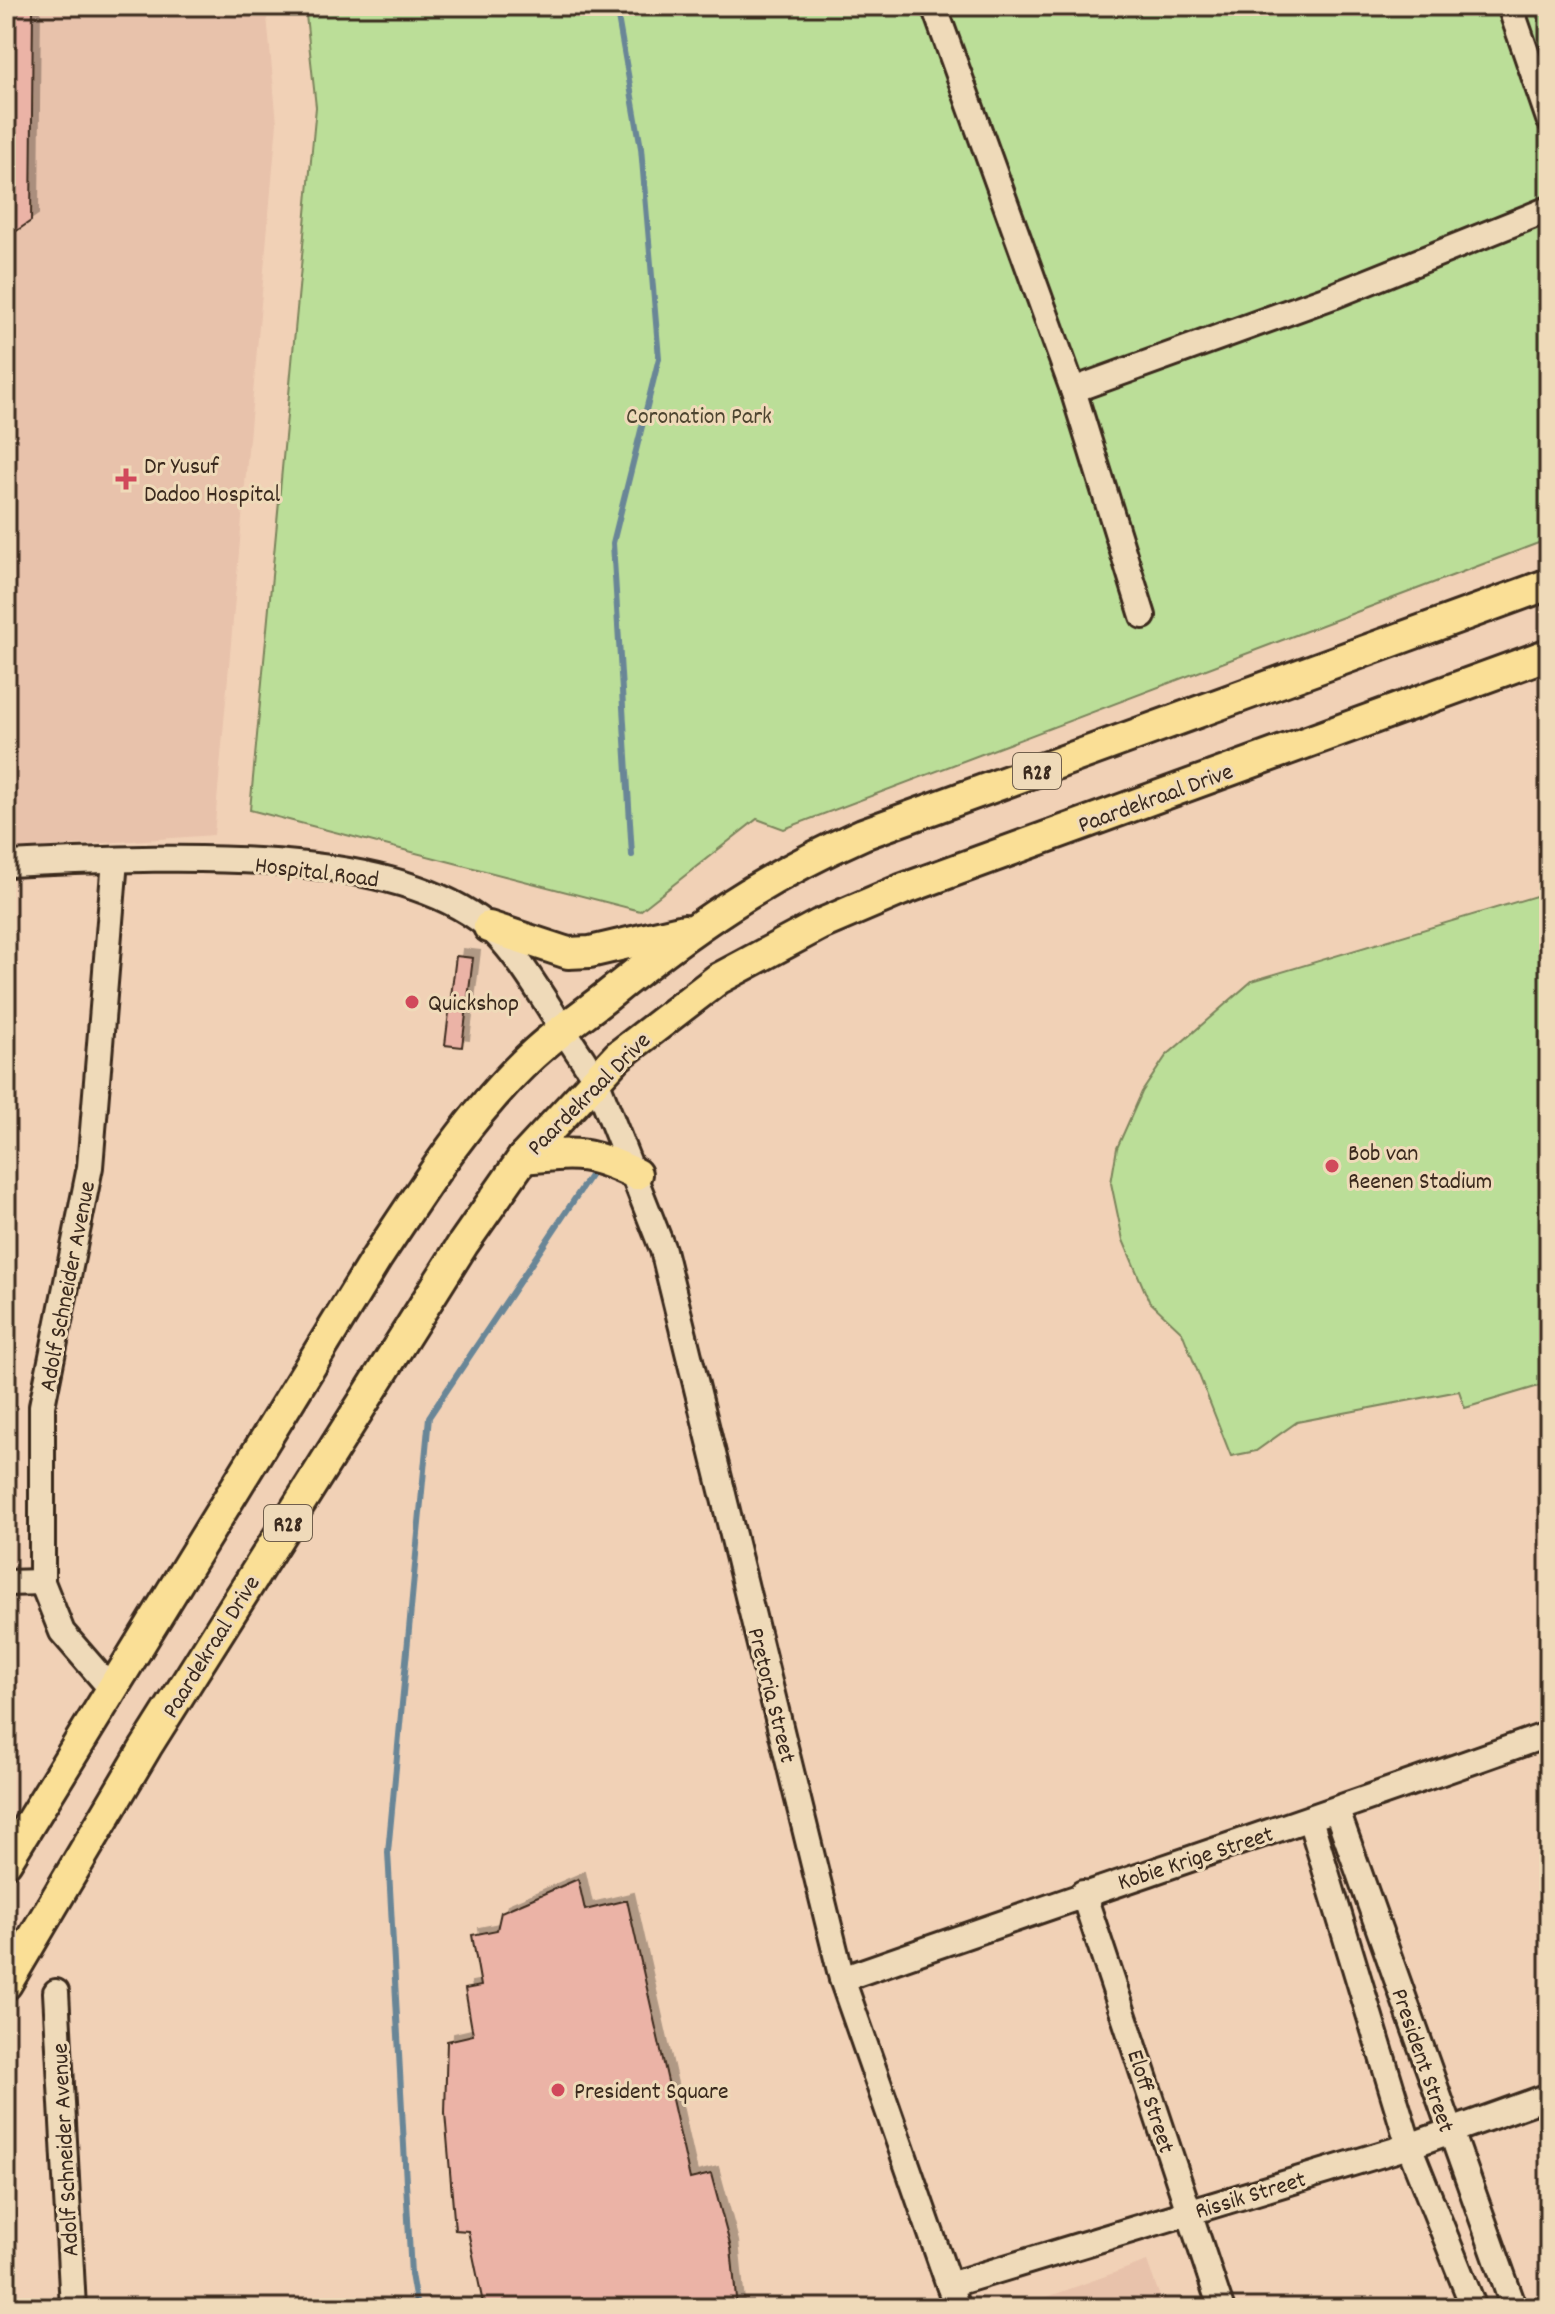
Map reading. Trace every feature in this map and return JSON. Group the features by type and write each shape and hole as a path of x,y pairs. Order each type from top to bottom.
{"main road":[{"name":"R28","path":"6,1862 376,1259 424,1187 522,1064 691,928 779,874 863,834 1549,584"},
{"name":"Paardekraal Drive","path":"6,1984 154,1733 463,1244 523,1158 618,1056 718,979 819,925 901,890 1549,654"},
{"path":"489,927 568,953 590,952 691,928"},
{"path":"523,1158 574,1152 590,1154 636,1174"}],"street":[{"path":"934,6 996,168 1073,390 1143,616"},
{"path":"1510,6 1549,119"},
{"path":"1073,390 1333,296 1549,209"},
{"name":"Hospital Road","path":"6,864 190,859 361,872 420,887 467,911 489,927 596,1080"},
{"name":"Adolf Schneider Avenue","path":"113,1691 62,1632 42,1582 42,1406 90,1167 115,860"},
{"name":"Pretoria Street","path":"596,1080 636,1174 663,1250 842,1979 953,2297"},
{"path":"6,1583 42,1582"},
{"name":"Kobie Krige Street","path":"842,1979 1083,1893 1337,1811 1549,1734"},
{"name":"President Street","path":"1337,1811 1449,2133 1514,2308"},
{"name":"President Street","path":"1310,1819 1409,2146 1474,2308"},
{"name":"Eloff Street","path":"1083,1893 1221,2308"},
{"name":"Adolf Schneider Avenue","path":"56,1992 73,2308"},
{"name":"Rissik Street","path":"953,2297 1189,2213 1449,2133 1549,2096"}],"shaded area":[{"name":"Dr Yusuf Dadoo Hospital","path":"6,6 266,6 277,123 214,835 6,850"},
{"path":"1147,2261 1164,2308 1017,2308"}],"green space":[{"name":"Coronation Park","path":"305,6 1549,6 1549,539 784,829 757,819 640,911 250,810 316,107"},
{"name":"Bob van Reenen Stadium","path":"1549,892 1549,1383 1465,1408 1459,1391 1297,1422 1256,1451 1231,1456 1182,1332 1149,1301 1123,1240 1111,1183 1117,1148 1142,1092 1166,1056 1252,981"}],"building":[{"path":"6,6 33,6 31,221 6,238"},
{"path":"456,956 473,958 462,1047 445,1045"},
{"name":"President Square","path":"578,1879 585,1910 627,1900 690,2179 711,2174 731,2248 737,2308 484,2308 468,2231 455,2230 445,2113 447,2041 473,2035 465,1989 481,1986 472,1935 497,1930 501,1912"}],"waterway":[{"path":"616,6 641,148 659,358 613,543 632,855"},
{"path":"417,2308 411,2274 388,1852 429,1417 594,1170"}],"place":[{"name":"Dr Yusuf Dadoo Hospital","path":"126,479"},
{"name":"Quickshop","path":"412,1002"},
{"name":"Bob van Reenen Stadium","path":"1332,1166"},
{"name":"President Square","path":"558,2090"}]}
